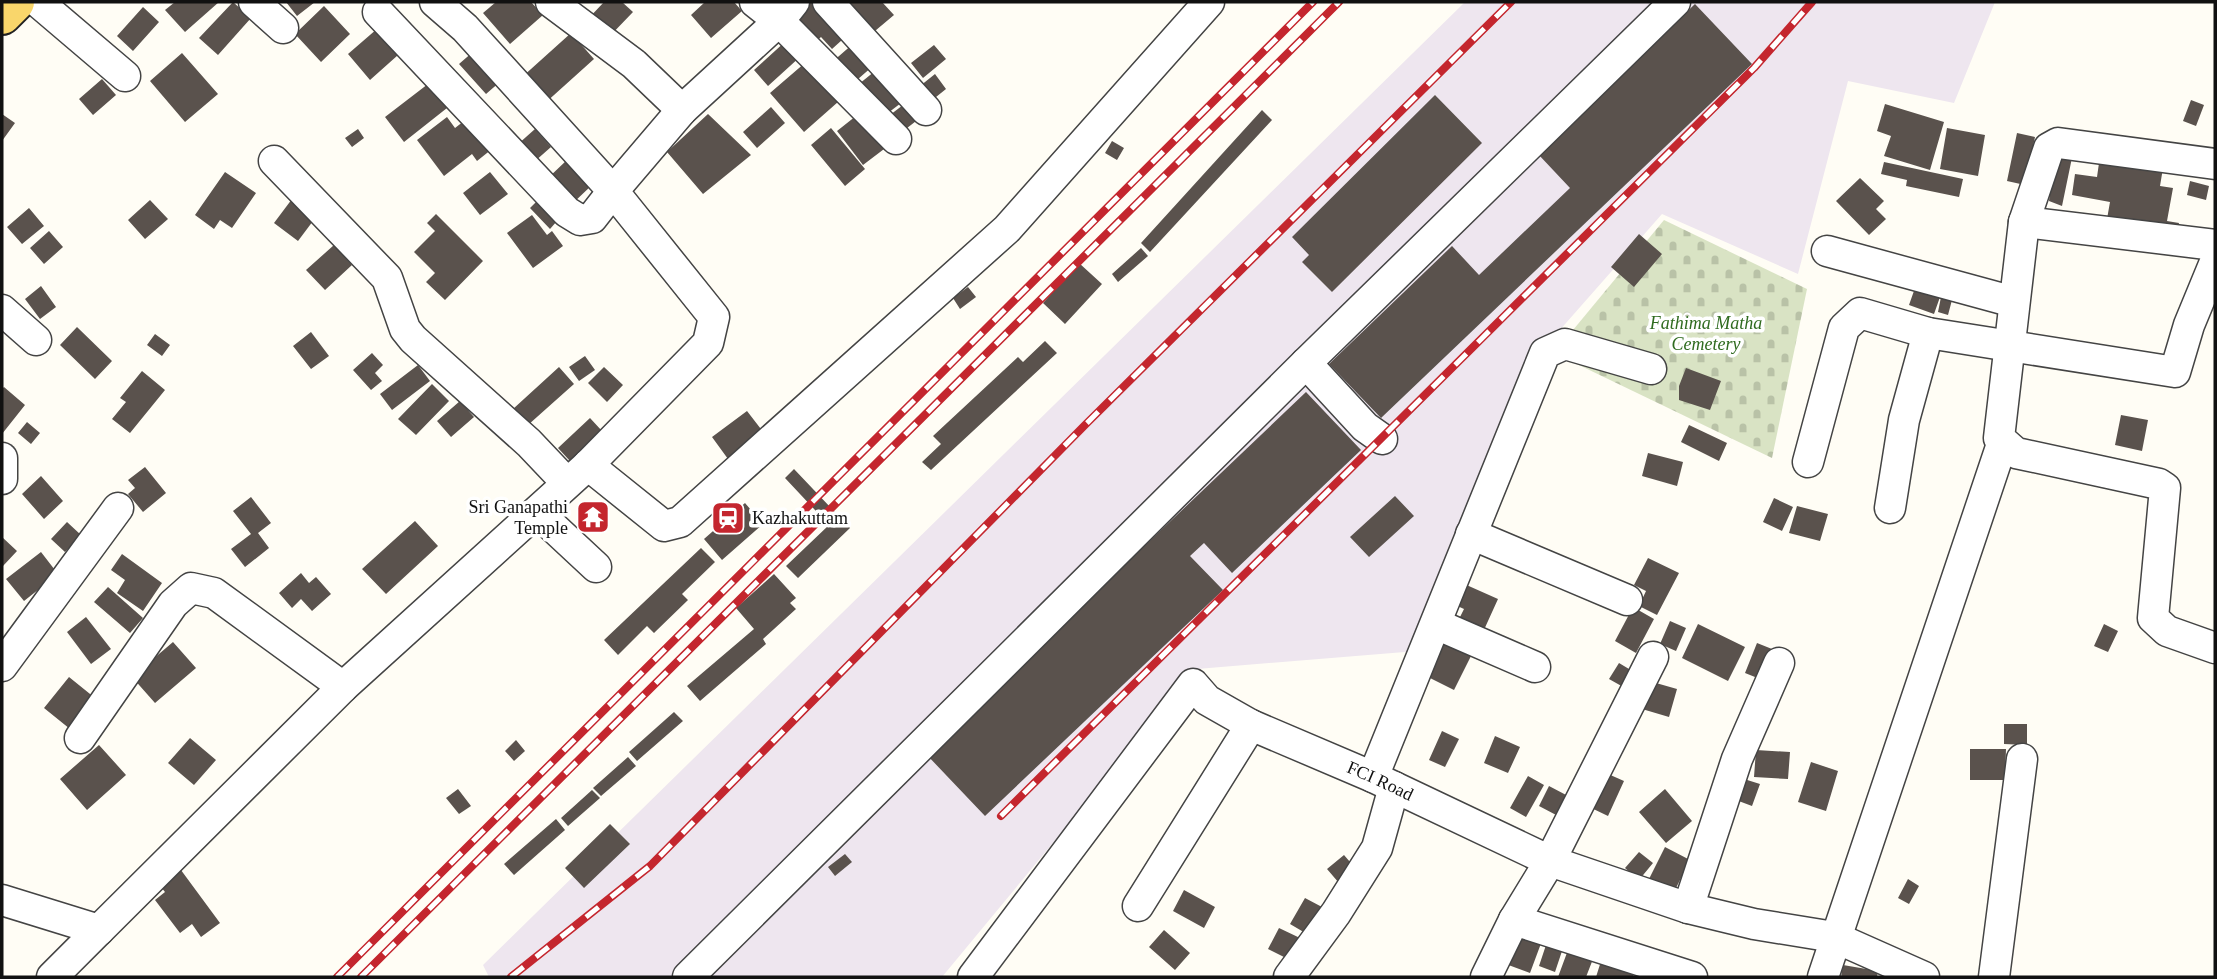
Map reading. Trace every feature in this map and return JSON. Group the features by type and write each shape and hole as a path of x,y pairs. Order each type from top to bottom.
{"main road":[{"path":"2,15 15,2"}],"street":[{"path":"38,2 125,76"},
{"path":"254,2 283,28"},
{"path":"52,977 343,687 537,512 708,343 714,317 613,191 466,28 435,2"},
{"path":"551,2 634,64 682,110"},
{"path":"755,2 786,11 896,139"},
{"path":"828,2 926,110"},
{"path":"274,161 387,278 405,329 413,339 528,443 664,526 680,523 1007,229 1209,2"},
{"path":"688,977 1306,363 1675,2"},
{"path":"378,12 573,218 586,221 593,218 682,110 786,11"},
{"path":"1823,977 1834,937 2002,444 2000,439 2024,222 2046,152 2058,143 2215,164"},
{"path":"2024,222 2215,246"},
{"path":"1827,251 2014,302"},
{"path":"1808,462 1844,328 1860,313 1928,333 2175,372 2189,325 2215,262"},
{"path":"2,310 36,340"},
{"path":"1890,508 1904,420 1928,333"},
{"path":"1289,977 1336,913 1377,848 1384,782 1436,624 1545,353 1565,344 1651,369"},
{"path":"1306,363 1365,427 1382,439"},
{"path":"2002,444 2016,453 2159,484 2165,488 2153,618 2167,631 2215,648"},
{"path":"2,458 2,479"},
{"path":"2,666 118,508"},
{"path":"537,512 596,567"},
{"path":"1471,534 1628,600"},
{"path":"80,738 173,604 191,588 214,593 343,687"},
{"path":"1436,624 1535,667"},
{"path":"1486,977 1514,920 1550,861 1653,657"},
{"path":"1688,908 1733,770 1779,663"},
{"name":"FCI Road","path":"973,977 1193,684 1207,700 1251,725 1384,782 1550,861 1688,908 1754,924 1834,937 1924,977"},
{"path":"1138,906 1251,725"},
{"path":"1994,977 2022,759"},
{"path":"2,900 99,930"},
{"path":"1514,920 1692,977"}],"shaded area":[{"path":"1465,2 1995,2 1954,103 1848,81 1798,274 1662,214 1544,348 1417,651 1197,669 942,977 489,977 483,965"}],"green space":[{"name":"Fathima Matha Cemetery","path":"1664,220 1807,289 1772,458 1554,353"}],"building":[{"path":"175,2 219,2 185,32 165,10"},
{"path":"233,2 251,18 218,55 199,38"},
{"path":"286,2 315,2 297,16"},
{"path":"496,2 531,2 543,15 510,44 483,13"},
{"path":"604,2 622,2 633,12 607,39 587,20"},
{"path":"705,2 734,2 742,11 711,38 691,15"},
{"path":"811,2 824,2 852,31 832,49 821,37 810,47 788,23"},
{"path":"846,2 882,2 894,15 869,36"},
{"path":"1695,4 1752,64 1381,418 1329,364 1452,246 1479,275 1570,188 1538,154"},
{"path":"324,6 350,34 321,62 295,34"},
{"path":"143,7 159,22 133,51 117,36"},
{"path":"385,22 407,47 370,80 348,54"},
{"path":"571,33 594,59 544,104 521,78"},
{"path":"787,40 801,56 768,86 754,70"},
{"path":"854,43 873,66 850,86 831,63"},
{"path":"934,45 946,59 923,78 911,63"},
{"path":"474,51 501,81 486,94 459,64"},
{"path":"182,53 218,94 185,122 150,81"},
{"path":"806,62 847,94 804,132 770,93"},
{"path":"880,67 905,100 884,116 859,84"},
{"path":"935,74 946,89 931,101 920,86"},
{"path":"102,79 116,95 93,115 79,99"},
{"path":"428,84 447,108 404,142 385,117"},
{"path":"1435,95 1482,143 1332,292 1302,262 1309,255 1292,237"},
{"path":"2191,100 2204,105 2196,126 2183,121"},
{"path":"907,102 920,118 898,135 886,118"},
{"path":"1885,104 1944,122 1930,170 1884,156 1891,136 1877,131"},
{"path":"771,107 785,123 757,148 743,132"},
{"path":"1262,110 1272,120 1150,252 1141,243"},
{"path":"861,112 888,146 863,165 837,131"},
{"path":"2,114 15,123 2,141"},
{"path":"473,114 497,145 477,161 472,154 444,176 417,140 447,117 455,128"},
{"path":"708,114 751,155 703,194 667,152"},
{"path":"831,128 865,169 845,186 811,145"},
{"path":"1947,128 1985,135 1978,176 1940,169"},
{"path":"358,129 364,138 352,147 345,138"},
{"path":"535,129 551,147 534,162 517,145"},
{"path":"2017,133 2035,137 2025,185 2007,181"},
{"path":"1112,141 1124,148 1117,160 1105,153"},
{"path":"2055,146 2074,148 2062,206 2049,201"},
{"path":"2100,156 2163,168 2160,186 2173,188 2167,221 2179,223 2177,231 2107,219 2110,202 2072,195 2075,174 2097,177"},
{"path":"568,159 592,185 572,204 547,179"},
{"path":"1884,162 1963,179 1959,197 1906,186 1907,180 1881,174"},
{"path":"225,172 256,193 232,228 220,220 214,229 195,215"},
{"path":"490,172 508,194 480,215 463,193"},
{"path":"1860,178 1884,201 1876,209 1886,219 1869,235 1836,201"},
{"path":"2190,181 2209,186 2206,200 2187,195"},
{"path":"295,195 319,213 298,241 274,223"},
{"path":"150,200 168,219 145,239 128,220"},
{"path":"537,201 557,221 550,229 530,208"},
{"path":"29,208 44,226 22,244 7,227"},
{"path":"436,214 483,261 445,300 426,282 435,273 414,252 435,231 427,223"},
{"path":"532,215 547,235 552,231 563,246 533,268 507,233"},
{"path":"49,231 63,247 44,264 30,248"},
{"path":"1639,234 1662,254 1634,287 1611,267"},
{"path":"334,245 352,265 325,290 306,270"},
{"path":"1141,248 1148,256 1118,282 1112,274"},
{"path":"1079,263 1102,284 1065,324 1043,303"},
{"path":"41,286 56,307 40,319 25,299"},
{"path":"968,287 976,297 960,309 953,298"},
{"path":"1915,288 1940,297 1934,314 1909,305"},
{"path":"1941,297 1952,300 1948,315 1938,312"},
{"path":"77,327 112,361 95,379 60,345"},
{"path":"311,332 329,356 311,369 293,346"},
{"path":"155,334 170,345 162,356 147,345"},
{"path":"1045,341 1057,353 931,470 922,462 941,444 933,436 1018,357 1023,362"},
{"path":"372,353 383,365 375,373 382,381 371,390 353,370"},
{"path":"585,356 595,370 579,381 569,367"},
{"path":"418,365 430,381 392,410 380,394"},
{"path":"559,367 574,384 528,425 513,409"},
{"path":"604,367 623,385 607,402 588,383"},
{"path":"1686,368 1721,381 1710,410 1679,400 1679,386"},
{"path":"142,371 165,390 130,433 112,419 126,402 120,398"},
{"path":"432,384 449,401 416,435 398,419"},
{"path":"4,387 25,405 2,434 2,389"},
{"path":"1306,392 1361,450 1232,573 1204,543 1190,556 1223,590 985,816 926,754"},
{"path":"460,401 474,417 451,437 437,421"},
{"path":"747,411 764,433 728,459 712,437"},
{"path":"2121,415 2148,420 2142,451 2115,445"},
{"path":"590,418 602,431 570,461 558,448"},
{"path":"27,422 40,433 31,444 18,433"},
{"path":"1689,425 1727,443 1719,461 1681,442"},
{"path":"1648,453 1683,462 1677,486 1642,476"},
{"path":"145,467 166,493 143,512 128,494 135,488 128,480"},
{"path":"794,469 850,528 798,578 786,566 829,525 785,478"},
{"path":"41,476 63,501 44,519 22,494"},
{"path":"1395,496 1414,516 1369,557 1350,537"},
{"path":"251,497 271,523 258,533 269,548 245,567 231,549 251,534 233,511"},
{"path":"1774,498 1793,507 1782,531 1763,522"},
{"path":"745,503 763,524 722,560 704,539"},
{"path":"1797,506 1828,514 1820,541 1789,533"},
{"path":"415,521 438,546 386,594 362,569"},
{"path":"67,522 81,535 65,552 51,539"},
{"path":"2,537 17,551 3,566 2,564"},
{"path":"701,548 715,562 682,594 688,600 654,633 647,626 618,655 604,640"},
{"path":"41,552 58,574 24,601 6,579"},
{"path":"122,554 162,583 143,611 117,593 125,580 111,570"},
{"path":"1648,558 1679,573 1657,615 1639,606 1646,591 1634,585"},
{"path":"301,573 309,583 316,577 331,594 312,611 301,599 292,608 279,593"},
{"path":"774,574 796,598 790,603 796,609 763,639 766,644 700,701 687,686 754,629 736,608"},
{"path":"1462,583 1498,599 1483,632 1458,621 1464,609 1453,604"},
{"path":"108,587 143,618 130,633 94,602"},
{"path":"1633,607 1654,619 1636,653 1615,641"},
{"path":"86,617 111,649 91,664 67,632"},
{"path":"1670,621 1686,628 1676,651 1660,644"},
{"path":"1698,624 1745,647 1728,681 1682,658"},
{"path":"2104,624 2118,631 2108,652 2094,646"},
{"path":"1444,640 1472,654 1454,690 1426,676"},
{"path":"173,642 196,668 155,703 132,677"},
{"path":"1757,643 1777,651 1765,681 1745,673"},
{"path":"1619,663 1634,672 1625,688 1609,679"},
{"path":"69,677 95,698 70,729 44,708"},
{"path":"1649,681 1677,689 1669,717 1642,709"},
{"path":"674,712 683,721 637,761 629,752"},
{"path":"2004,724 2027,724 2027,745 2004,744"},
{"path":"1442,731 1459,739 1445,767 1429,760"},
{"path":"1495,736 1520,747 1508,773 1484,763"},
{"path":"190,738 216,760 194,785 168,763"},
{"path":"516,740 525,751 514,761 505,751"},
{"path":"99,745 126,775 87,810 60,779"},
{"path":"1970,749 2006,749 2005,780 1970,780"},
{"path":"1756,750 1790,752 1788,779 1754,777"},
{"path":"628,757 636,766 601,796 593,788"},
{"path":"1811,762 1838,771 1826,811 1798,802"},
{"path":"1599,770 1624,781 1608,816 1583,804"},
{"path":"1528,776 1544,785 1526,817 1510,808"},
{"path":"1744,779 1760,784 1752,806 1736,800"},
{"path":"1549,786 1568,796 1558,816 1539,806"},
{"path":"458,789 471,806 459,814 446,798"},
{"path":"1665,789 1692,821 1666,843 1639,812"},
{"path":"592,790 600,798 568,826 561,818"},
{"path":"556,819 565,830 514,875 504,864"},
{"path":"610,824 630,844 584,888 565,868"},
{"path":"1665,847 1690,860 1674,892 1649,879"},
{"path":"1639,852 1653,863 1639,880 1625,868"},
{"path":"845,854 852,862 835,876 828,867"},
{"path":"1344,855 1356,869 1339,883 1327,869"},
{"path":"178,866 220,923 201,937 192,924 180,933 155,900 165,892 157,882"},
{"path":"1908,879 1919,886 1909,904 1898,898"},
{"path":"1184,890 1215,907 1204,928 1173,911"},
{"path":"1305,898 1322,907 1307,934 1290,924"},
{"path":"1279,928 1300,938 1290,960 1268,949"},
{"path":"1516,928 1543,938 1530,973 1503,963"},
{"path":"1164,930 1190,953 1175,970 1149,947"},
{"path":"1546,945 1562,951 1555,972 1539,966"},
{"path":"1568,950 1593,959 1586,977 1558,977"},
{"path":"1602,958 1635,970 1633,977 1596,977"},
{"path":"1843,965 1878,971 1877,977 1841,977"}],"railway":[{"path":"337,977 1313,2"},
{"path":"361,977 1339,2"},
{"path":"511,977 650,866 1085,425 1511,2"},
{"path":"1001,816 1754,68 1812,2"}],"place":[{"name":"Sri Ganapathi Temple","path":"593,517"},
{"name":"Kazhakuttam","path":"728,518"}]}
